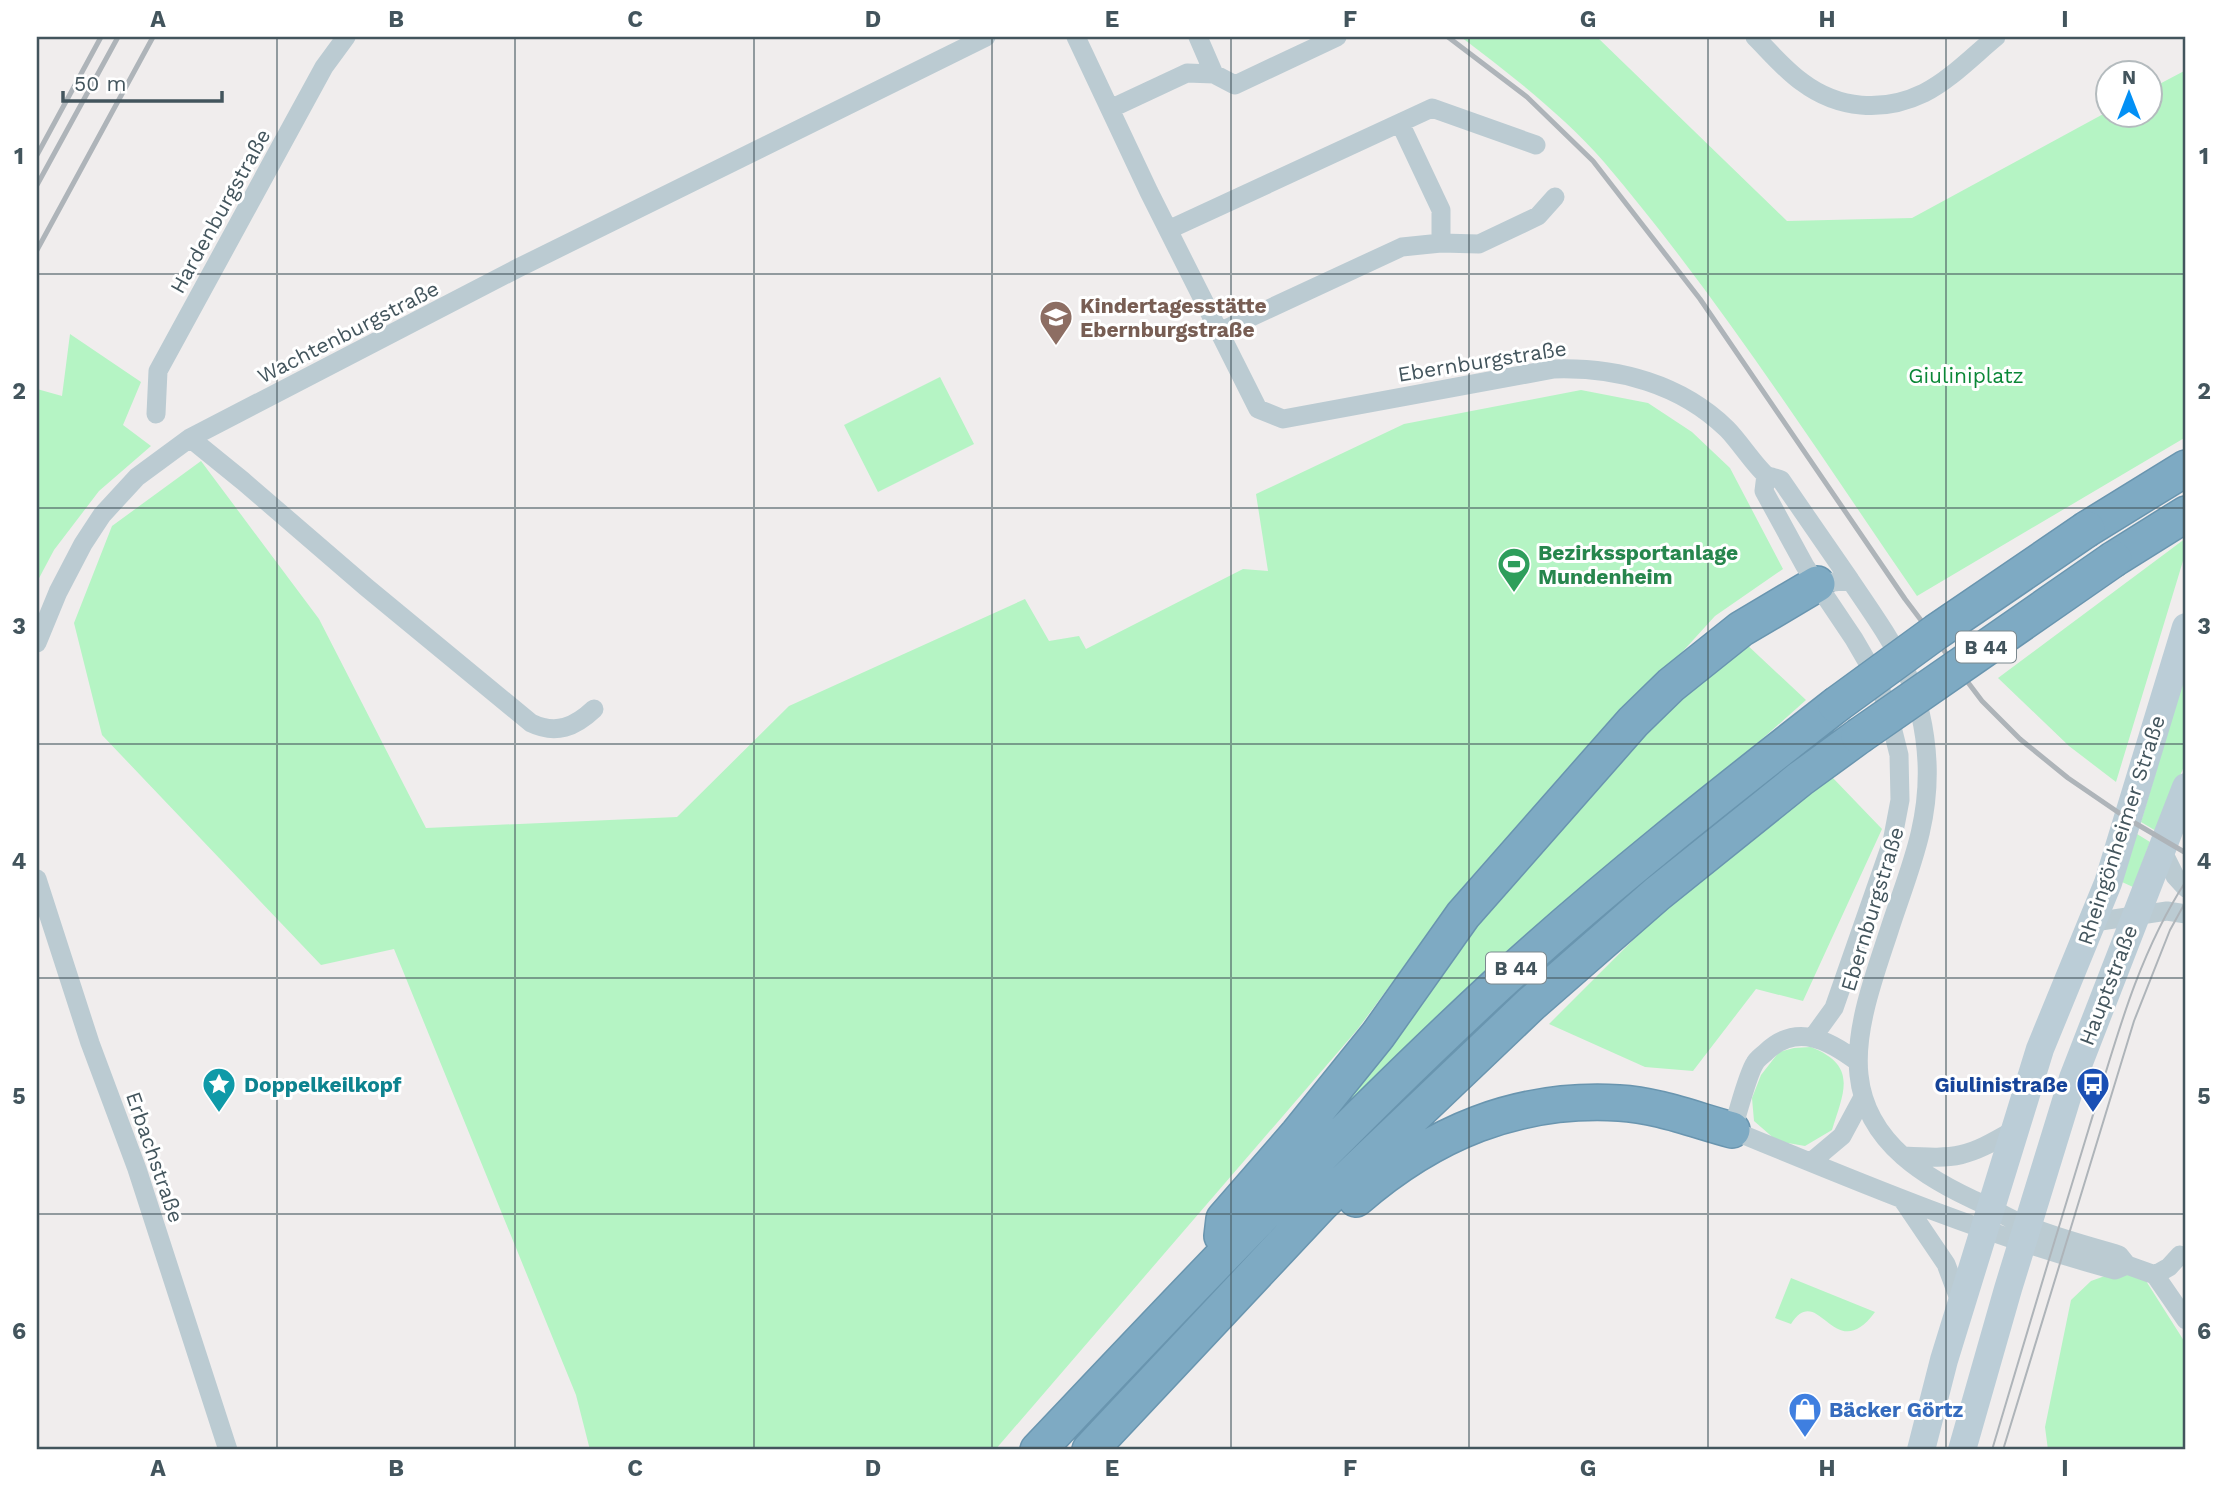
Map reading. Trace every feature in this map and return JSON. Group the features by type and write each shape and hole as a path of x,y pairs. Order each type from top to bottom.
{"highway":[{"name":"B 44","path":"1038,1450 1220,1257 1366,1109 1515,969 1680,829 1836,705 2087,529 2186,468"},
{"name":"B 44","path":"1090,1450 1321,1204 1531,1004 1666,887 1858,736 2021,622 2186,514"},
{"path":"1220,1257 1224,1219 1298,1134 1378,1035 1462,915 1642,712 1741,629 1833,582"},
{"path":"1262,1267 1345,1208 1387,1174 1428,1147 1491,1118 1545,1107 1619,1103 1654,1108 1732,1130"}],"main road":[{"name":"Rheingönheimer Straße","path":"1988,1219 2014,1130 2052,1018 2094,922 2121,843 2186,627"},
{"name":"Hauptstraße","path":"1962,1450 2073,1078 2186,787"},
{"path":"1921,1450 1927,1421 1988,1219"}],"street":[{"name":"Hardenburgstraße","path":"156,414 158,371 324,67 346,37"},
{"name":"Wachtenburgstraße","path":"190,438 518,268 986,37"},
{"name":"Ebernburgstraße","path":"1076,37 1168,230 1258,409 1283,419 1554,369 1598,370 1661,386 1699,405 1727,429 1766,475 1781,480 1833,582 1854,639 1879,687 1896,738 1900,780 1899,809 1892,842 1833,1008 1813,1037"},
{"path":"1198,37 1214,74"},
{"path":"1110,109 1187,73 1214,74 1235,85 1337,37"},
{"path":"1755,37 1799,81 1820,94 1845,104 1873,107 1902,102 1926,92 1996,37"},
{"path":"1168,230 1432,108 1536,145"},
{"path":"1400,123 1441,210 1441,243"},
{"path":"1219,332 1402,247 1441,243 1479,244 1538,216 1555,197"},
{"path":"37,643 63,582 102,515 137,477 190,438 531,723 547,729 563,729 577,723 594,709"},
{"name":"Ebernburgstraße","path":"1766,475 1764,491 1833,582 1896,647 1906,668 1921,717 1927,762 1926,800 1918,850 1867,996 1858,1062 1863,1097 1876,1125 1903,1156 1988,1219 2024,1235"},
{"path":"2161,848 2175,876 2186,888"},
{"name":"Erbachstraße","path":"37,879 90,1043 137,1169 228,1450"},
{"path":"2094,922 2167,911 2186,914"},
{"path":"1858,1062 1829,1042 1813,1037 1797,1037 1776,1042 1754,1063 1732,1130 1902,1199 1988,1219"},
{"path":"1811,1162 1842,1136 1863,1097"},
{"path":"1903,1156 1942,1158 1967,1155 2014,1130"},
{"path":"1902,1199 1946,1264 1961,1304"},
{"path":"2024,1235 2119,1255 2127,1265 2155,1275 2186,1320"},
{"path":"2155,1275 2169,1267 2180,1255"}],"green space":[{"name":"Giuliniplatz","path":"1461,37 1597,37 1787,221 1912,218 2094,119 2094,130 2164,130 2164,82 2186,70 2186,437 1917,596 1766,375 1646,213 1572,128"},
{"path":"70,334 141,382 123,425 151,446 99,491 54,550 37,582 37,389 62,396"},
{"path":"940,377 974,444 878,492 844,425"},
{"path":"1581,390 1648,403 1692,432 1730,468 1783,569 1715,616 1440,918 1357,1030 995,1450 590,1450 576,1395 394,949 321,965 102,735 74,623 112,526 201,461 319,619 426,828 677,817 789,706 1025,599 1049,641 1079,636 1086,649 1243,569 1268,571 1256,494 1404,424"},
{"path":"2186,538 2186,551 2116,782 2069,746 1998,678"},
{"path":"1744,642 1806,700 1348,1107 1342,1100 1447,959 1590,790 1692,683"},
{"path":"2186,670 2186,762 2156,831 2141,822"},
{"path":"1832,777 1882,829 1803,1001 1756,989 1693,1071 1645,1067 1549,1024 1670,903"},
{"path":"2137,834 2150,842 2133,887 2122,882"},
{"path":"1811,1047 1836,1062 1844,1081 1832,1130 1805,1146 1777,1141 1754,1121 1752,1098 1761,1075 1779,1052"},
{"path":"2127,1268 2141,1273 2186,1344 2186,1450 2048,1450 2045,1427 2071,1300 2091,1281"},
{"path":"1791,1278 1875,1312 1861,1327 1849,1331 1838,1329 1810,1311 1801,1313 1791,1324 1775,1318"}],"tram line":[{"path":"1992,1450 2129,1001 2154,939 2186,881"},
{"path":"2003,1450 2134,1021 2170,930 2186,901"}],"railway":[{"path":"37,155 101,37"},
{"path":"37,185 118,37"},
{"path":"37,250 153,37"},
{"path":"1448,37 1527,97 1593,161 1700,299 1905,599 1982,701 2020,739 2068,778 2128,819 2186,853"}],"place":[{"name":"Kindertagesstätte Ebernburgstraße","path":"1056,347"},
{"name":"Bezirkssportanlage Mundenheim","path":"1514,594"},
{"name":"Doppelkeilkopf","path":"219,1114"},
{"name":"Giulinistraße","path":"2093,1114"},
{"name":"Bäcker Görtz","path":"1805,1439"}]}
